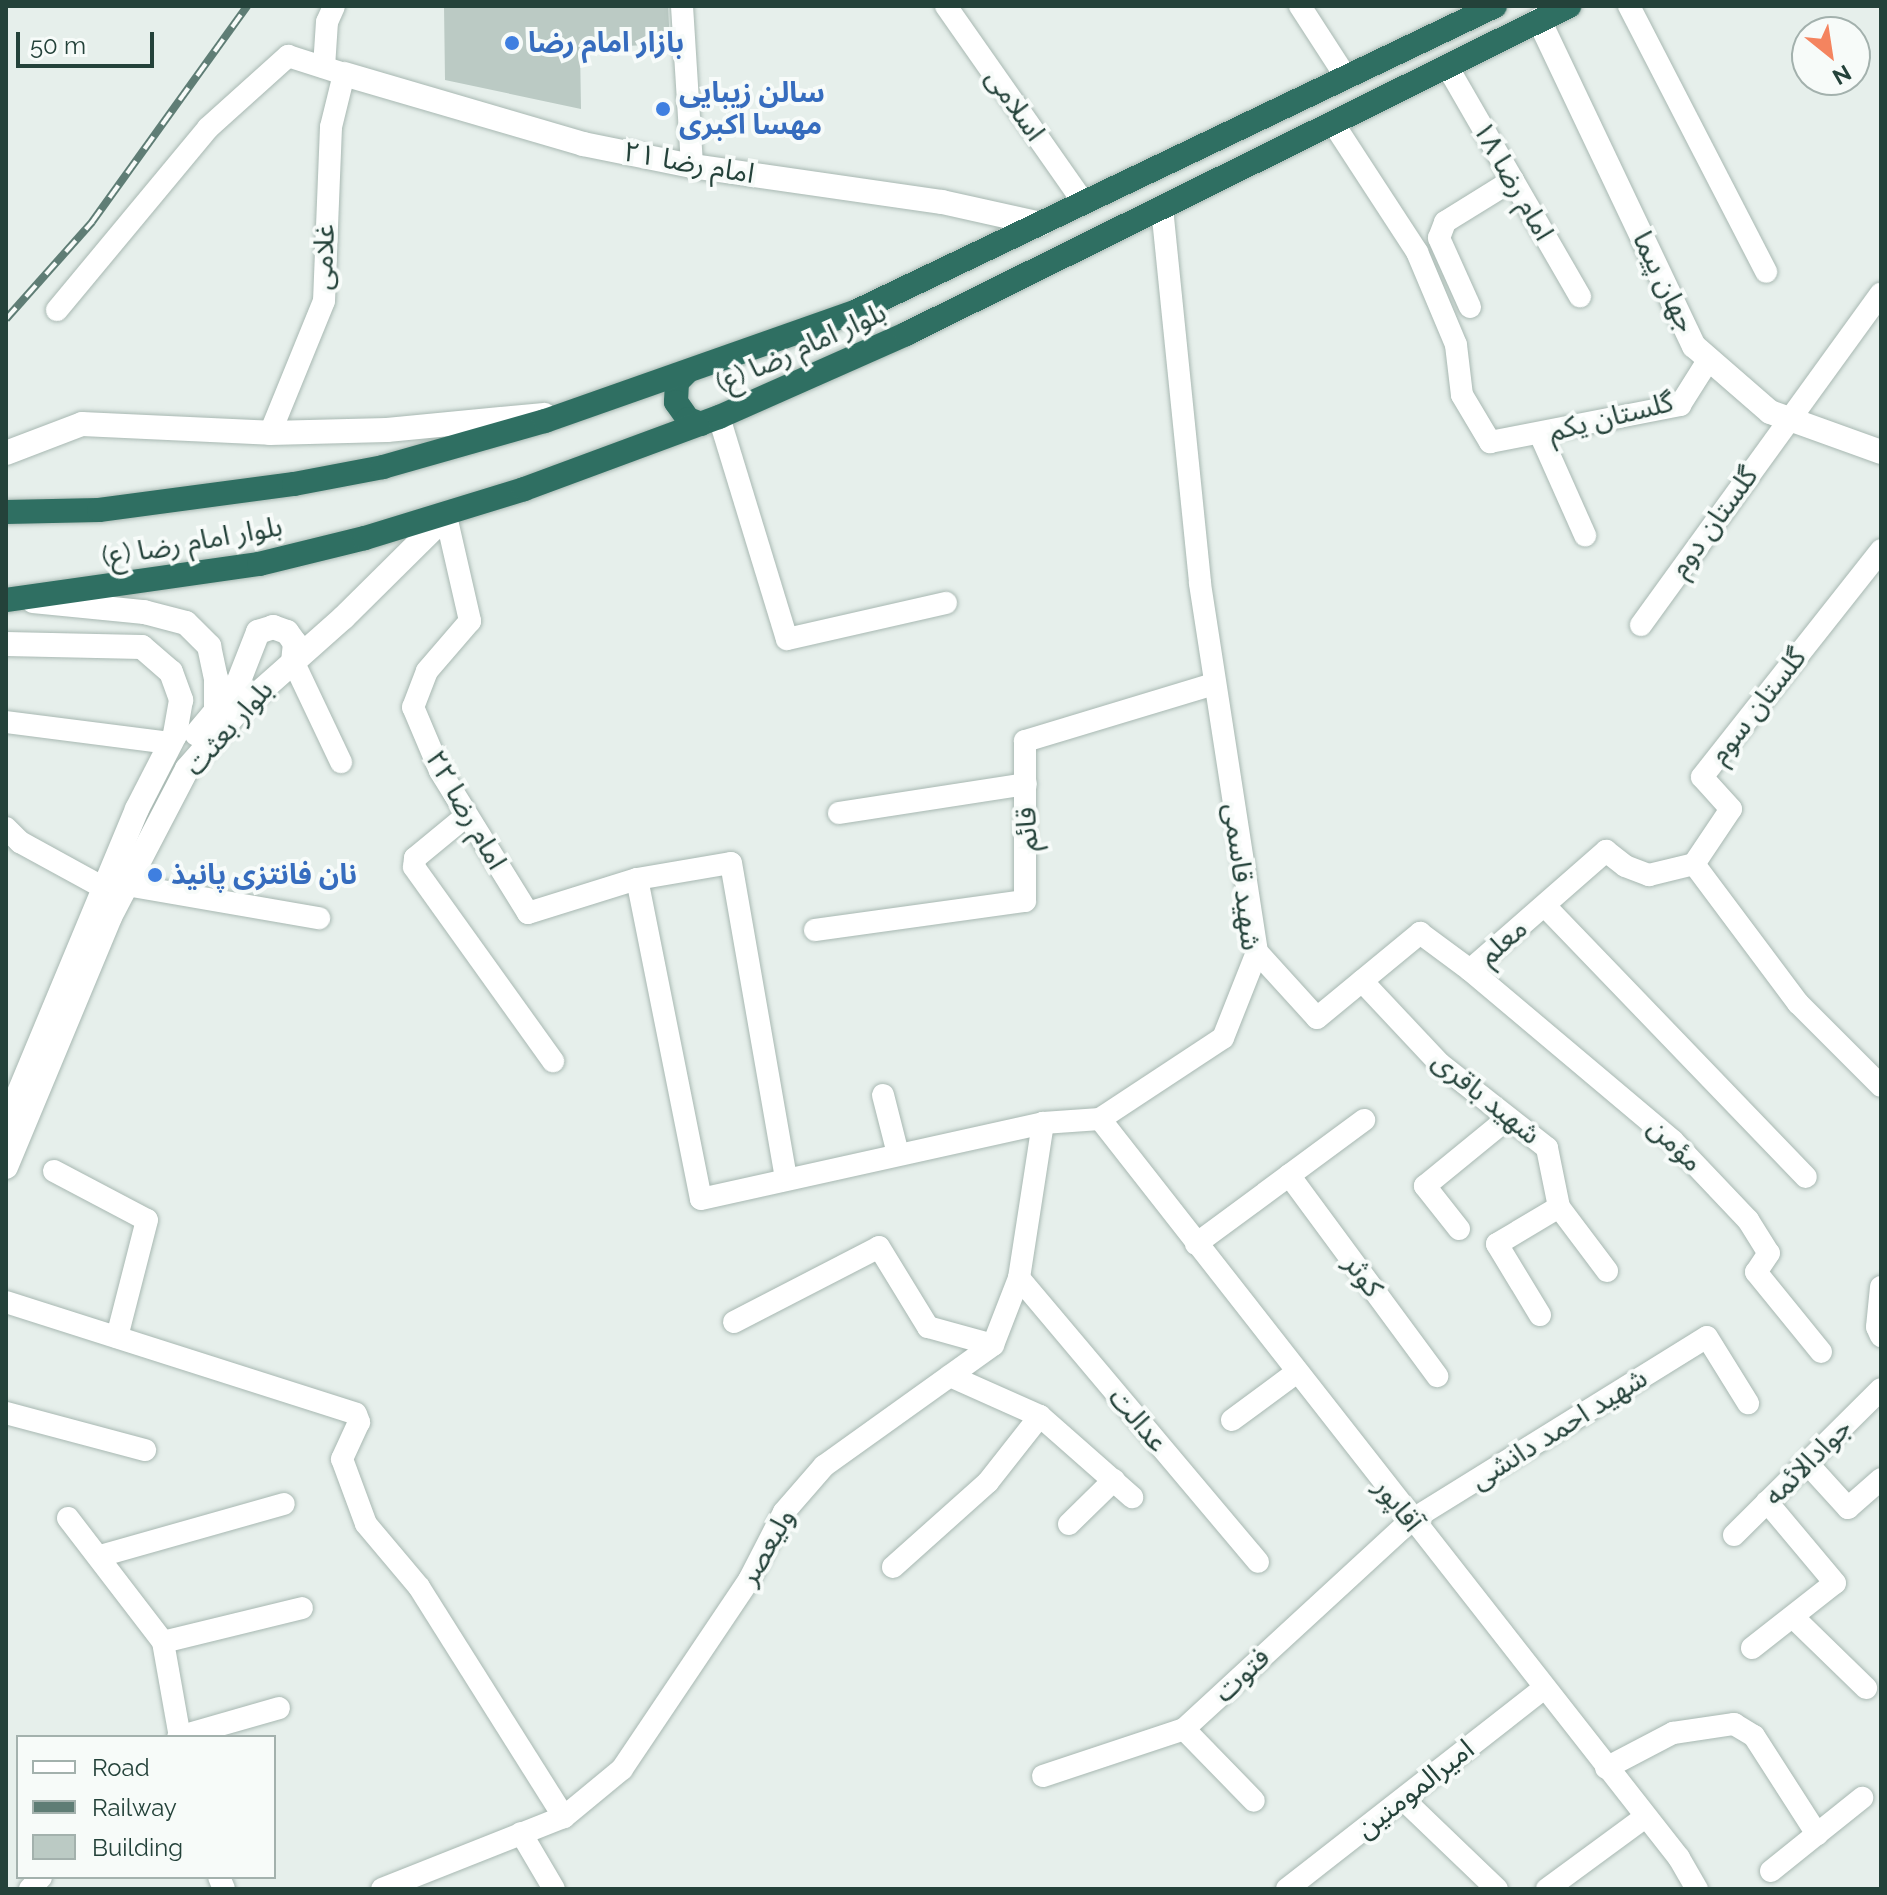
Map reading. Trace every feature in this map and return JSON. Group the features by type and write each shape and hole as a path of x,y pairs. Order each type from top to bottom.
{"highway":[{"name":"بلوار امام رضا (ع)","path":"6,512 99,510 294,484 383,467 566,413 686,373 857,311 1495,6"},
{"name":"بلوار امام رضا (ع)","path":"12,600 259,564 365,538 446,516 710,421 862,354 1569,6"},
{"path":"686,373 677,382 676,402 688,419 710,421"}],"street":[{"name":"غلامی","path":"270,433 324,301 334,70 327,22 334,6"},
{"path":"682,6 692,166"},
{"name":"اسلامی","path":"946,6 1084,203"},
{"path":"1300,6 1346,77"},
{"path":"1629,6 1766,272"},
{"name":"جهان پیما","path":"1539,20 1694,346 1770,412 1881,452"},
{"path":"57,310 208,128 288,56 334,70"},
{"name":"امام رضا ۱۸","path":"1447,66 1580,296"},
{"name":"امام رضا ۲۱","path":"334,70 583,144 692,166 942,202 1041,224"},
{"name":"گلستان یکم","path":"1333,123 1417,252 1456,345 1462,395 1490,442 1680,405 1709,359"},
{"path":"1470,307 1439,238 1445,222 1513,180"},
{"name":"شهید قاسمی","path":"637,879 701,1199 786,1177 1043,1123 1100,1119 1223,1038 1257,952 1214,684 1162,208"},
{"name":"گلستان دوم","path":"1641,625 1881,294"},
{"path":"6,453 82,424 270,433 387,430 566,413"},
{"path":"710,421 787,639 946,603"},
{"path":"1540,434 1585,535"},
{"name":"بلوار بعثت","path":"6,1123 116,886 196,757 446,516"},
{"name":"امام رضا ۲۲","path":"446,516 470,621 427,671 413,707 440,771 528,913 637,879 731,863 786,1177"},
{"name":"گلستان سوم","path":"1694,864 1731,809 1702,777 1881,550"},
{"path":"12,600 144,612 186,623 209,646 216,711"},
{"path":"137,809 238,683 258,632 273,627 287,632 295,643 293,661 341,762"},
{"path":"6,644 142,647 160,659 177,685 181,700 173,739 6,722"},
{"name":"قائم","path":"815,930 1025,901 1025,741 1214,684"},
{"name":"بلوار بعثت","path":"6,1167 116,886 137,809 173,739"},
{"path":"839,813 1026,784"},
{"path":"466,816 415,858 414,867 553,1061"},
{"path":"6,828 20,842 116,886 319,918"},
{"name":"معلم","path":"1257,952 1317,1018 1420,933 1470,970 1606,851 1625,866 1649,875 1694,864"},
{"path":"1694,864 1798,1003 1881,1086"},
{"path":"1545,906 1806,1177"},
{"name":"مؤمن","path":"1470,970 1673,1141 1748,1220 1769,1253 1756,1272 1821,1352"},
{"name":"شهید باقری","path":"1362,981 1440,1064 1547,1148 1559,1207 1607,1271"},
{"path":"883,1095 898,1154"},
{"path":"1459,1229 1425,1186 1508,1118"},
{"name":"آقاپور","path":"1100,1119 1410,1521 1645,1817 1697,1889"},
{"path":"1196,1244 1364,1120"},
{"path":"734,1322 879,1247 928,1327 993,1345 1019,1278 1043,1123"},
{"path":"54,1171 147,1220 117,1337"},
{"name":"کوثر","path":"1289,1175 1437,1376"},
{"path":"1540,1315 1497,1244 1559,1207"},
{"name":"عدالت","path":"1019,1278 1258,1562"},
{"path":"1881,1287 1877,1327 1881,1336"},
{"path":"6,1302 356,1414 359,1422 342,1459 366,1524 419,1587 564,1817"},
{"name":"شهید احمد دانشی","path":"1410,1521 1707,1337 1748,1403"},
{"name":"ولیعصر","path":"382,1889 406,1884 564,1817 622,1769 749,1580 784,1512 824,1466 993,1345"},
{"path":"1232,1420 1297,1372"},
{"path":"950,1376 1040,1416 1132,1497"},
{"name":"جوادالائمه","path":"1734,1535 1881,1389"},
{"path":"6,1413 145,1450"},
{"path":"893,1567 988,1482 1040,1416"},
{"path":"1807,1463 1848,1508 1881,1479"},
{"path":"1069,1524 1114,1480"},
{"path":"1752,1648 1830,1590 1834,1579 1767,1502"},
{"path":"100,1556 284,1504"},
{"path":"68,1518 163,1642 179,1735"},
{"name":"فتوت","path":"1043,1776 1184,1729 1410,1521"},
{"path":"163,1642 302,1608"},
{"path":"1793,1617 1866,1688"},
{"name":"اميرالمومنين","path":"1287,1889 1543,1689"},
{"path":"186,1735 279,1708"},
{"path":"1606,1768 1673,1733 1734,1724 1754,1736 1817,1834"},
{"path":"1184,1729 1254,1801"},
{"path":"1771,1871 1862,1798"},
{"path":"1403,1799 1497,1889"},
{"path":"1547,1889 1645,1817"},
{"path":"521,1833 554,1889"}],"building":[{"name":"بازار امام رضا","path":"444,6 668,6 670,44 580,48 581,109 445,80"}],"railway":[{"path":"6,319 92,222 247,6"}],"place":[{"name":"بازار امام رضا","path":"512,43"},
{"name":"سالن زیبایی مهسا اکبری","path":"663,109"},
{"name":"نان فانتزی پانیذ","path":"155,875"}]}
